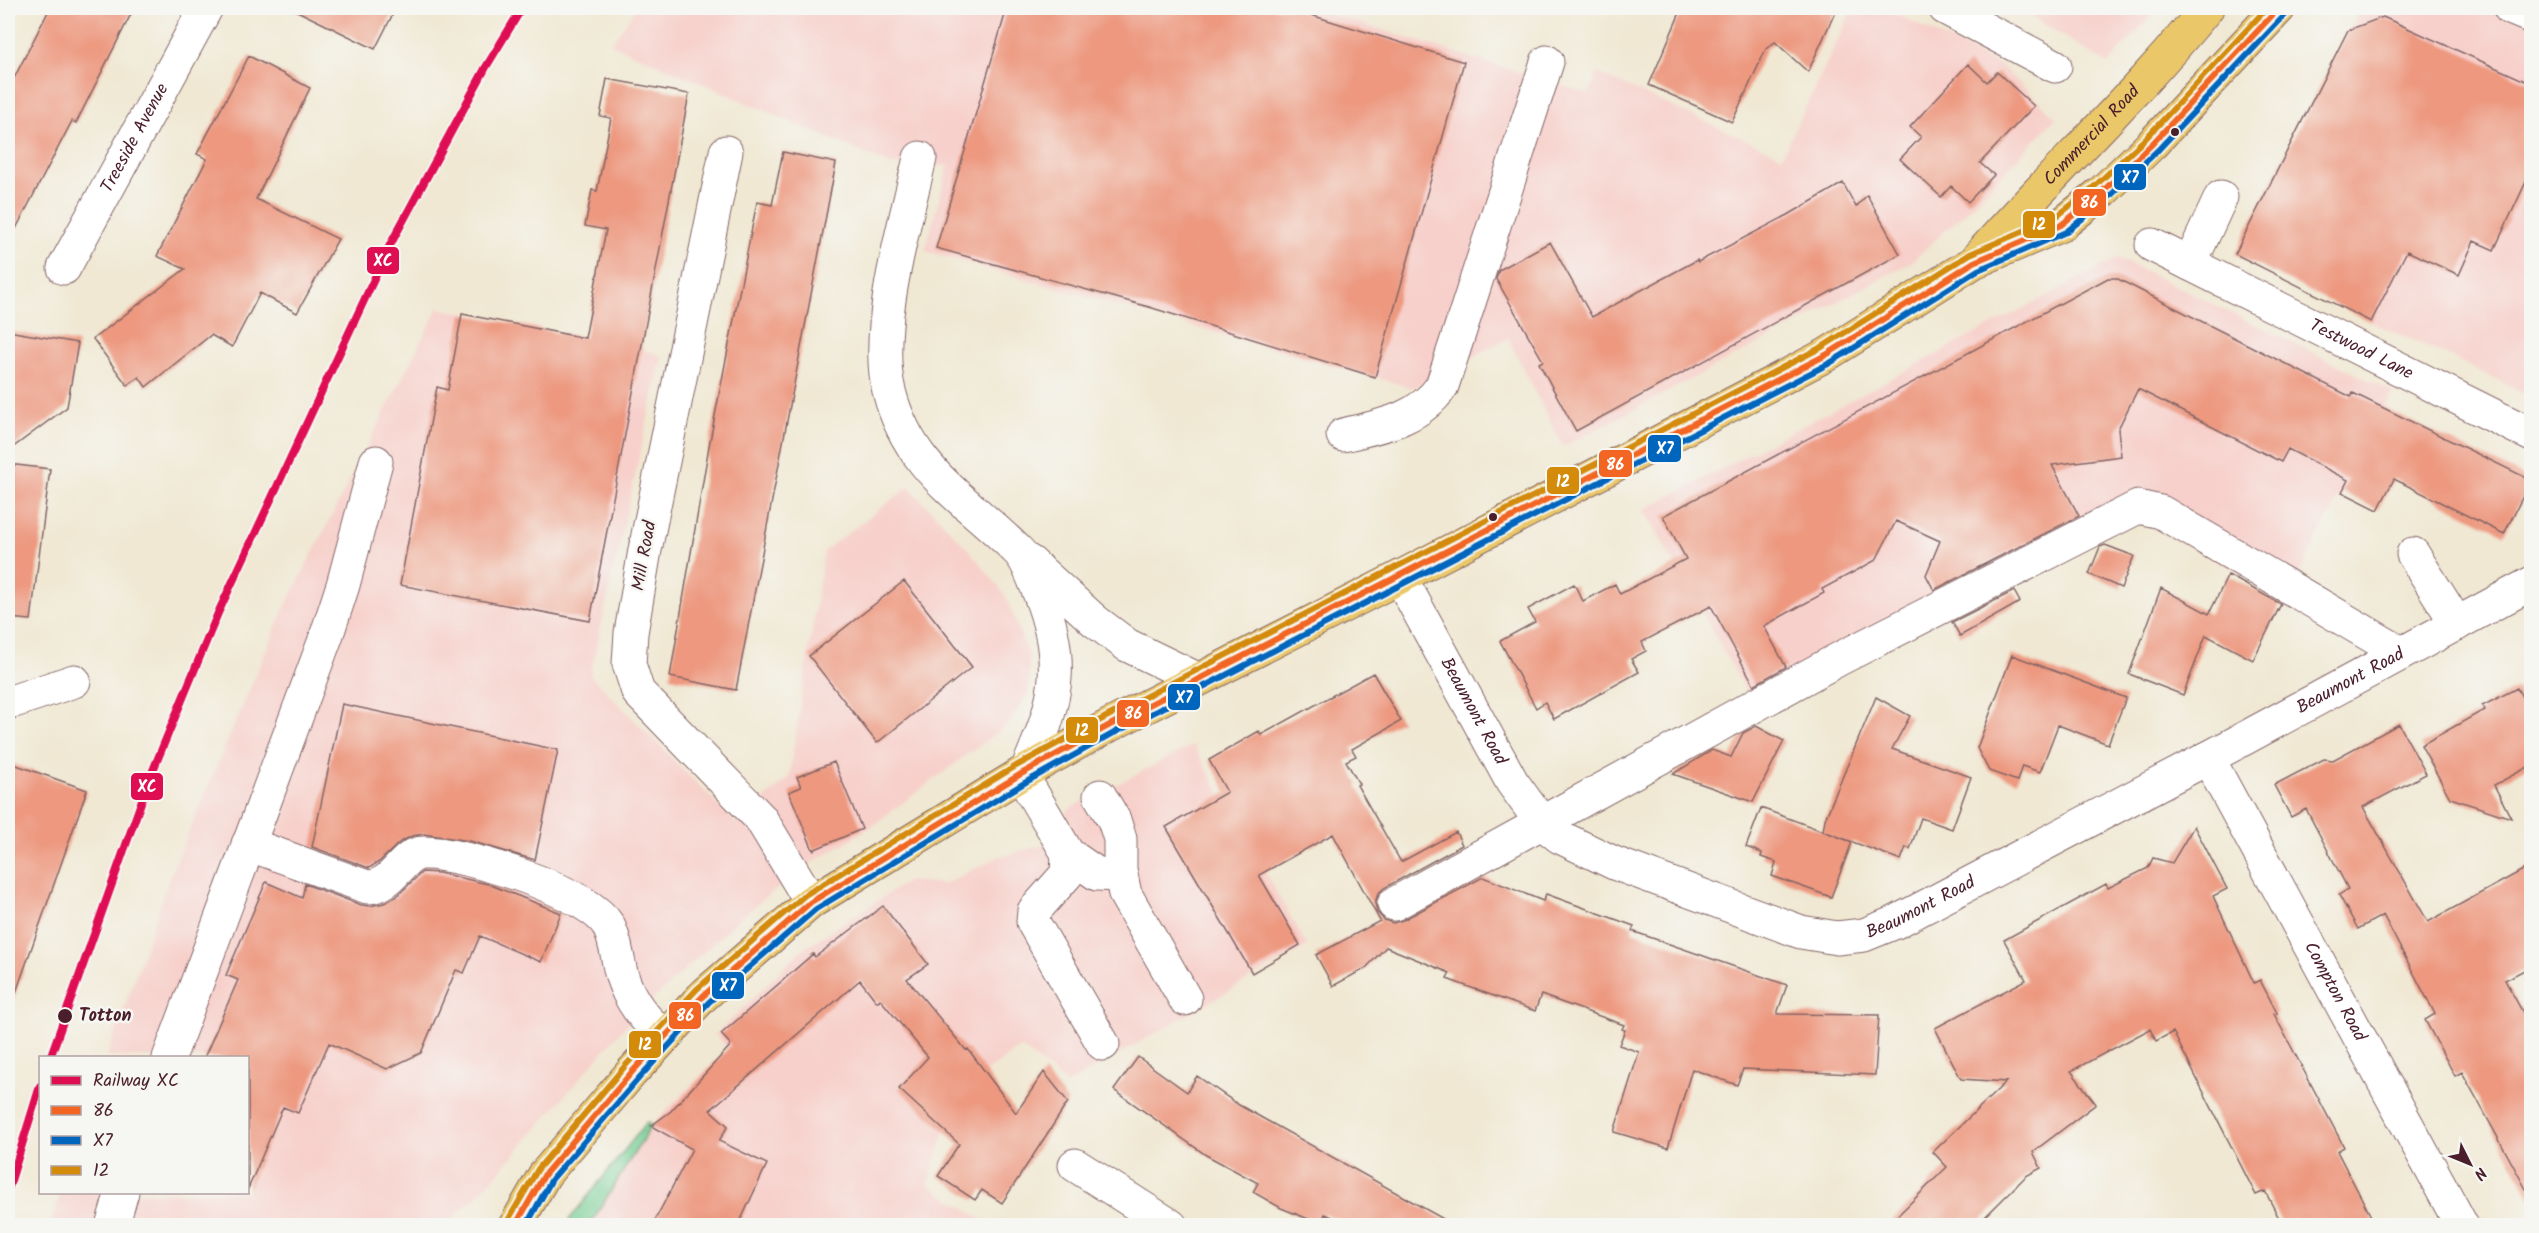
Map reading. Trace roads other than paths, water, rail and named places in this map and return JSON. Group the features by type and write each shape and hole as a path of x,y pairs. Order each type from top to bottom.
{"main road":[{"name":"Commercial Road","path":"1974,262 2207,8"},
{"name":"Commercial Road","path":"515,1226 545,1174 664,1037 703,996 811,902 1024,772 1197,679 1400,577 1826,355 1974,262 2061,225 2102,192 2191,103 2279,8"}],"street":[{"name":"Treeside Avenue","path":"64,268 206,8"},
{"path":"1945,8 2055,66"},
{"path":"2510,8 2532,17"},
{"path":"1343,435 1392,423 1433,398 1442,386 1547,62"},
{"name":"Mill Road","path":"726,152 645,550 631,633 629,664 638,692 760,819 811,902"},
{"path":"920,158 888,312 885,358 888,389 898,422 935,477 1095,621 1127,645 1197,679"},
{"path":"2190,264 2221,197"},
{"name":"Testwood Lane","path":"2152,245 2532,435"},
{"path":"170,1056 326,637 343,585 376,462"},
{"path":"1394,904 1839,658 2138,507 2161,512 2401,653"},
{"path":"1020,552 1033,576 1050,620 1057,676 1048,722 1024,772 1068,854 1097,874 1120,875"},
{"path":"2413,554 2457,624"},
{"name":"Beaumont Road","path":"1400,577 1512,782 1541,822 1560,837 1614,863 1801,932 1837,938 1864,934 1896,922 2208,758 2532,583"},
{"path":"8,703 74,681"},
{"name":"Compton Road","path":"2208,758 2462,1226"},
{"path":"1100,796 1114,820 1120,839 1121,882 1130,906 1185,999"},
{"path":"248,844 367,887 384,884 412,857 424,853 464,859 546,884 596,912 607,924 614,939 621,973 634,1005 664,1037"},
{"path":"1068,854 1067,874 1034,911 1033,922 1103,1044"},
{"path":"1075,1165 1171,1226"},
{"path":"112,1226 121,1194"}],"rail line":[{"name":"XC","path":"51,1056 149,780 218,613 389,247 486,67 522,8"},
{"name":"XC","path":"8,1190 39,1089"}],"place":[{"name":"Totton","path":"65,1016"}]}
